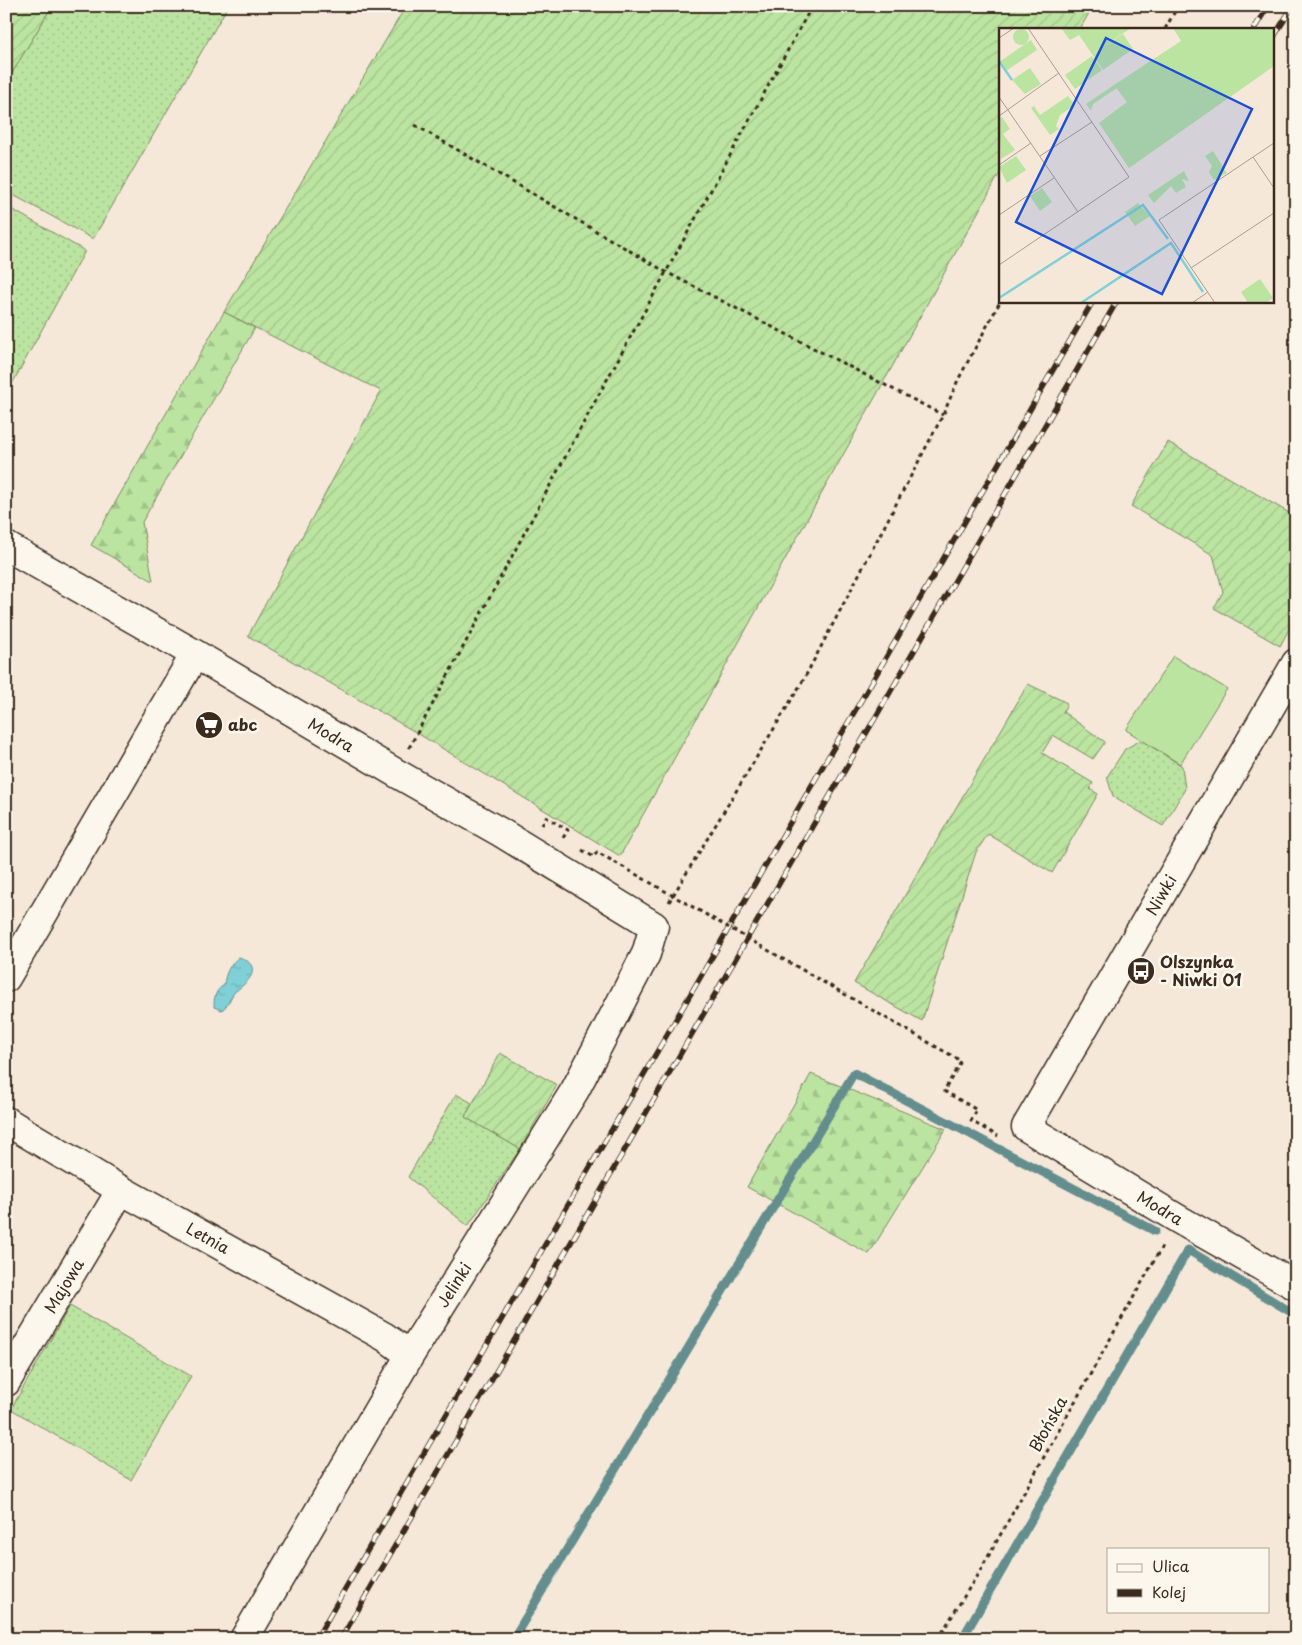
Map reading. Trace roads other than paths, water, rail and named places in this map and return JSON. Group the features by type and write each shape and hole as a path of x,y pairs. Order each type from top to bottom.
{"street":[{"name":"Modra","path":"6,546 500,832 654,926"},
{"path":"6,978 195,654"},
{"name":"Niwki","path":"1026,1126 1296,663"},
{"name":"Jelinki","path":"244,1639 410,1355 575,1090 646,954 654,926"},
{"name":"Letnia","path":"6,1120 121,1190 385,1337 410,1355"},
{"name":"Modra","path":"1026,1126 1178,1219 1296,1286"},
{"name":"Majowa","path":"6,1382 121,1190"}],"water":[{"path":"239,957 252,966 250,978 234,993 222,1010 214,1007 217,992 224,985 227,973"}],"waterway":[{"path":"513,1639 854,1073 1155,1231"},
{"path":"962,1639 1188,1250 1296,1315"}],"railway":[{"path":"1255,28 1268,6"},
{"path":"1274,36 1293,6"},
{"path":"316,1639 1092,302"},
{"path":"341,1639 1116,302"}],"place":[{"name":"abc","path":"209,725"},
{"name":"Olszynka - Niwki 01","path":"1141,971"}]}
